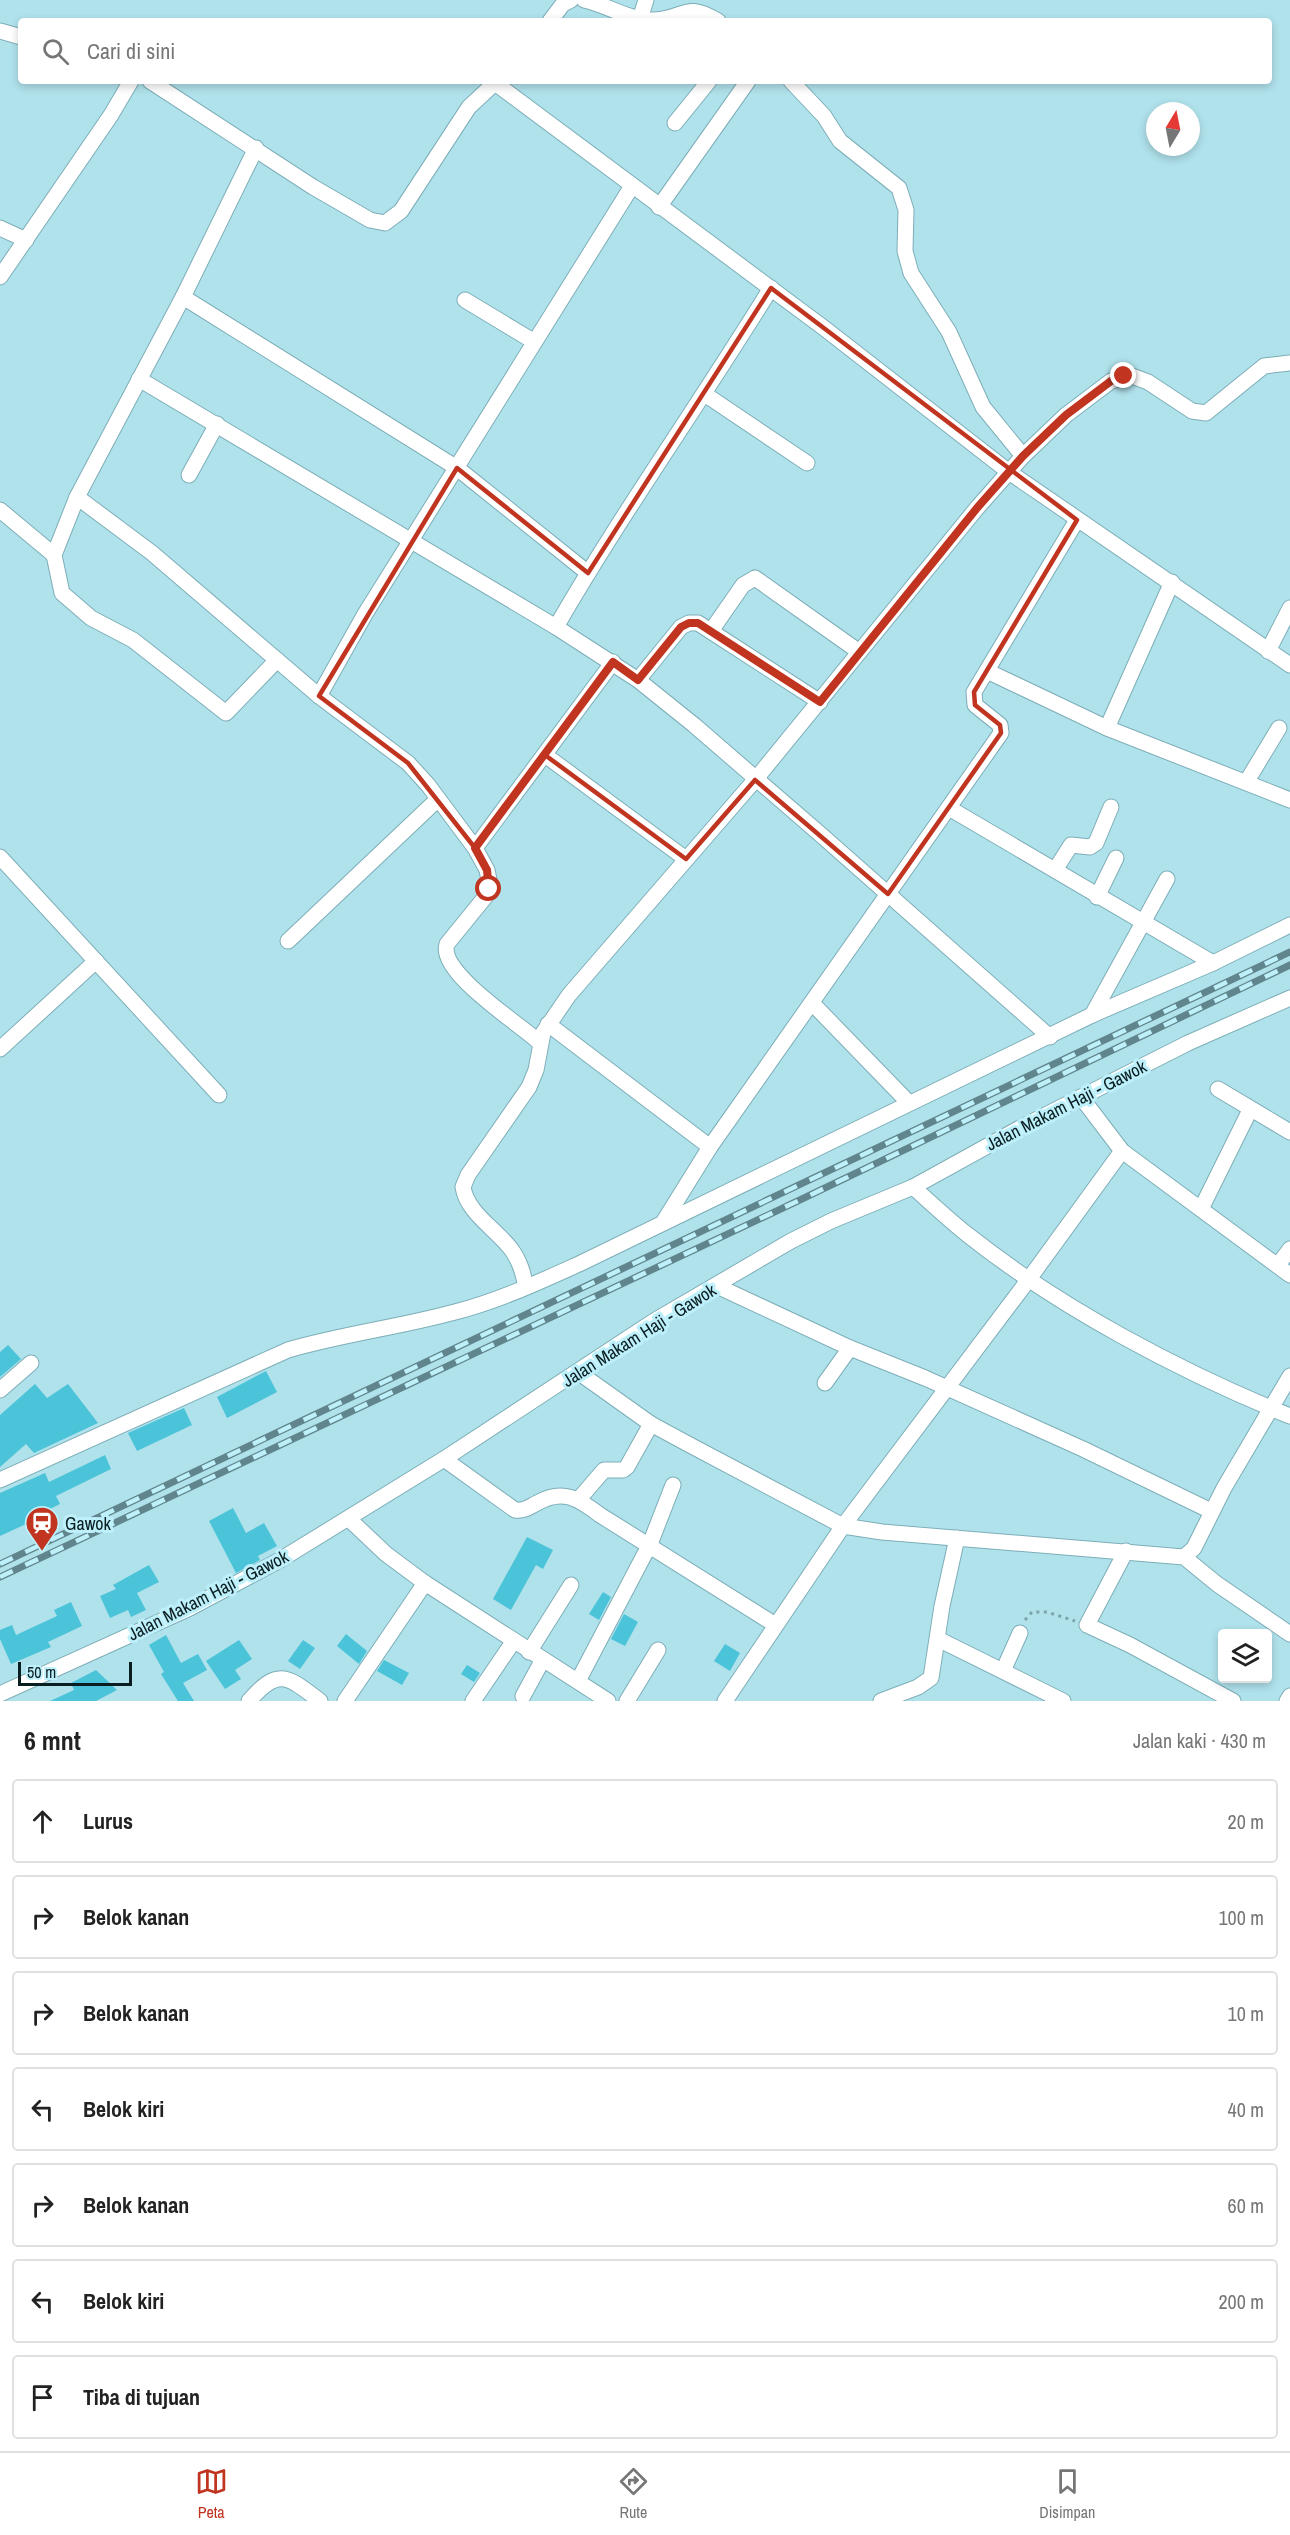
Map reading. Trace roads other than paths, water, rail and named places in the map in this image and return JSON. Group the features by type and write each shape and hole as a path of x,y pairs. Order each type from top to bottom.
{"street":[{"path":"552,18 563,4 571,0"},
{"path":"584,0 637,18"},
{"path":"640,18 646,0"},
{"path":"663,18 691,8 705,12 714,18"},
{"path":"0,31 18,36"},
{"path":"0,277 111,115 129,84"},
{"path":"155,84 361,215 370,220 385,223 401,211 469,107 494,84"},
{"path":"499,84 659,207 771,288 1009,472 1290,665"},
{"path":"675,123 707,84"},
{"path":"659,207 746,84"},
{"path":"794,84 824,116 840,141 898,188 906,210 905,251 911,273 950,332 983,407 1023,456"},
{"path":"256,148 183,297 76,497 54,555 62,593 80,610 133,640 223,712 229,712 277,660"},
{"path":"319,696 410,541 458,468 533,341 632,186"},
{"path":"0,228 26,240"},
{"path":"556,627 588,573 706,395 771,288"},
{"path":"183,297 458,468 588,573"},
{"path":"465,300 533,341"},
{"path":"526,1287 522,1267 511,1249 469,1204 463,1187 468,1174 529,1087 536,1070 540,1042 548,1024 569,995 755,780 820,702 858,651 1009,472 1066,415 1118,378 1140,378 1192,411 1206,413 1264,366 1290,363"},
{"path":"139,379 556,627 638,680 694,725 1050,1037"},
{"path":"706,395 807,463"},
{"path":"189,474 217,424"},
{"path":"76,497 152,553 319,696 408,764 438,799 475,848 487,870 489,889 480,905 447,944 450,964 479,993 540,1042"},
{"path":"0,510 54,555"},
{"path":"664,1221 710,1148 813,1004 1002,730 1000,725 975,705 974,692 1077,520"},
{"path":"711,631 743,585 755,578 858,651"},
{"path":"1107,728 1172,582"},
{"path":"1268,651 1290,608"},
{"path":"638,680 685,624 698,623 820,702"},
{"path":"475,848 613,662"},
{"path":"987,671 1107,728 1247,781 1290,800"},
{"path":"1247,781 1280,728"},
{"path":"545,755 686,859"},
{"path":"288,941 438,799"},
{"path":"1055,870 1071,845 1093,846 1111,807"},
{"path":"949,808 1097,897 1213,963"},
{"path":"0,857 219,1095"},
{"path":"1097,897 1116,858"},
{"path":"1092,1015 1167,879"},
{"path":"0,1480 288,1350 328,1338 456,1312 526,1287 579,1264 1092,1015 1213,963 1290,926"},
{"path":"0,1049 96,961"},
{"name":"Jalan Makam Haji - Gawok","path":"0,1694 225,1590 349,1519 654,1321 717,1286 791,1240 913,1186 1081,1097 1215,1030 1290,998"},
{"path":"813,1004 909,1103"},
{"path":"548,1024 710,1148"},
{"path":"1218,1089 1290,1132"},
{"path":"1081,1097 1122,1150 1284,1270 1290,1249"},
{"path":"1201,1209 1250,1110"},
{"path":"725,1701 774,1624 843,1526 1029,1280 1122,1150"},
{"path":"913,1186 967,1234 1029,1280 1140,1346 1290,1416"},
{"path":"717,1286 850,1348 946,1388 1211,1511"},
{"path":"825,1383 850,1348"},
{"path":"0,1390 30,1363"},
{"path":"578,1372 651,1424 843,1526 1184,1557 1217,1584 1290,1634"},
{"path":"1184,1557 1194,1548 1211,1511 1290,1376"},
{"path":"579,1499 604,1470 623,1470 627,1467 651,1424"},
{"path":"444,1459 515,1510 525,1510 550,1496 563,1494 579,1499 600,1515 650,1544 774,1624"},
{"path":"578,1681 650,1544 673,1485"},
{"path":"349,1519 386,1554 425,1583 542,1661 608,1701"},
{"path":"881,1701 930,1681 957,1538"},
{"path":"1126,1551 1087,1625 1140,1650 1233,1701"},
{"path":"345,1701 425,1583"},
{"path":"529,1652 571,1585"},
{"path":"1003,1671 1020,1633"},
{"path":"938,1639 1063,1701"},
{"path":"473,1701 513,1642"},
{"path":"627,1701 658,1650"},
{"path":"523,1696 542,1661"},
{"path":"249,1701 261,1687 272,1679 280,1677 294,1682 320,1701"},
{"path":"1287,1701 1290,1696"}],"railway":[{"path":"0,1564 1290,952"},
{"path":"0,1577 804,1198 1290,965"}],"place":[{"name":"Gawok","path":"42,1552"}]}
